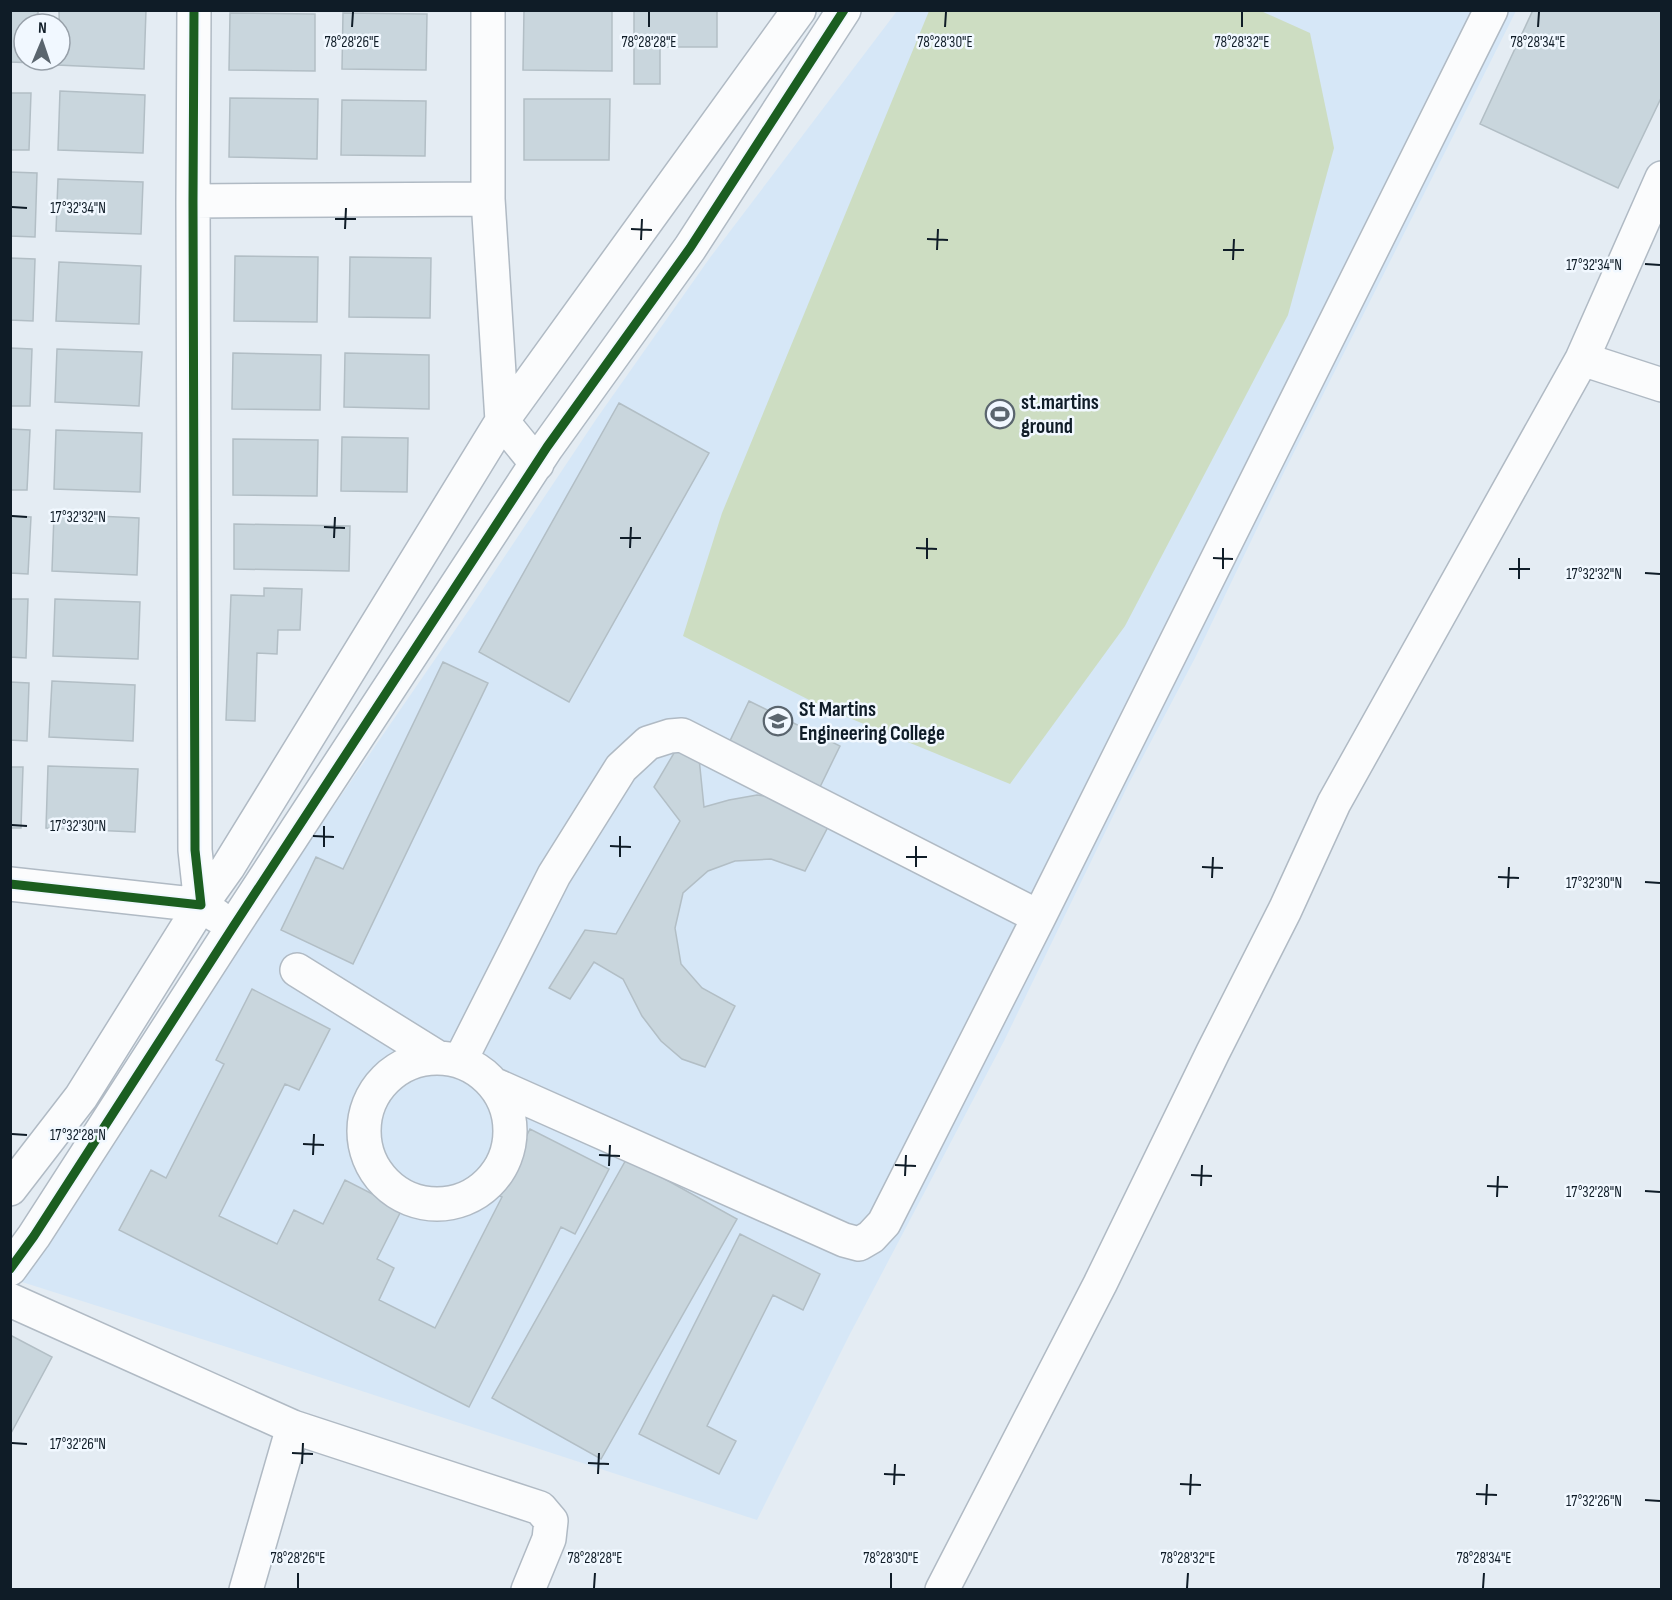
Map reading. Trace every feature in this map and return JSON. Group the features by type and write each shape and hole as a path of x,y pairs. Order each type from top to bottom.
{"street":[{"path":"194,10 192,201 195,839 201,905"},
{"path":"488,10 488,199 502,421 537,464"},
{"path":"10,1190 81,1097 201,905 228,867 502,421 799,10"},
{"path":"811,10 822,42"},
{"path":"10,1269 34,1236 233,927 537,464 690,248 844,10"},
{"path":"492,1084 843,1240 859,1244 871,1237 884,1223 1039,917 1491,10"},
{"path":"942,1590 1100,1284 1285,910 1334,803 1582,359 1662,178"},
{"path":"192,201 488,199"},
{"path":"1582,359 1662,386"},
{"path":"449,1059 554,875 621,768 648,743 670,736 682,735 1039,917"},
{"path":"10,884 201,905 233,927"},
{"path":"297,970 449,1059 481,1072 498,1089 508,1111 510,1134 506,1157 494,1177 476,1193 454,1203 431,1205 406,1198 386,1184 370,1164 363,1140 364,1115 373,1092 390,1073 412,1061 449,1059"},
{"path":"10,1300 293,1427 540,1508 551,1521 549,1539 528,1590"},
{"path":"246,1590 293,1427"}],"shaded area":[{"name":"St Martins Engineering College","path":"897,11 1516,11 1285,470 1195,658 1129,783 1004,1041 851,1332 757,1520 22,1282 287,874 471,607 597,418 709,259"}],"green space":[{"name":"st.martins ground","path":"929,11 1261,11 1310,33 1334,148 1288,315 1125,626 1010,784 825,708 683,636 722,513"}],"building":[{"path":"10,10 38,10 38,12 12,12 12,62 10,62"},
{"path":"59,10 146,10 144,69 72,66 72,12 59,12"},
{"path":"524,10 612,10 612,71 523,70"},
{"path":"634,10 717,10 717,47 660,47 660,84 634,84"},
{"path":"1533,10 1662,10 1662,96 1618,188 1480,124"},
{"path":"230,13 315,14 315,71 229,70"},
{"path":"343,13 427,14 426,70 342,69"},
{"path":"60,91 145,95 143,153 58,150"},
{"path":"10,93 31,93 29,150 10,150"},
{"path":"230,98 318,99 317,159 229,157"},
{"path":"524,99 610,99 609,160 524,160"},
{"path":"342,100 426,101 425,156 341,155"},
{"path":"10,172 37,173 35,237 10,236"},
{"path":"58,179 143,182 141,234 56,231"},
{"path":"235,256 318,257 317,322 234,321"},
{"path":"350,257 431,258 430,318 349,317"},
{"path":"10,258 35,259 33,321 10,320"},
{"path":"59,262 141,266 139,324 56,321"},
{"path":"10,348 32,349 30,406 10,406"},
{"path":"57,349 142,352 139,406 55,402"},
{"path":"233,353 321,355 320,410 232,409"},
{"path":"345,353 429,355 429,409 344,407"},
{"path":"619,403 709,453 569,702 479,652"},
{"path":"10,429 30,430 27,490 10,490"},
{"path":"56,430 142,433 140,492 54,489"},
{"path":"342,437 408,438 407,492 341,491"},
{"path":"233,439 318,440 317,496 233,495"},
{"path":"54,514 139,518 137,575 52,571"},
{"path":"10,516 31,517 28,574 10,573"},
{"path":"234,524 350,526 349,571 234,569"},
{"path":"264,588 302,589 300,630 278,630 277,654 257,653 255,721 226,720 231,595 264,596"},
{"path":"10,599 28,599 26,658 10,657"},
{"path":"55,599 140,602 138,659 53,656"},
{"path":"443,662 488,683 353,964 281,930 316,857 343,869"},
{"path":"52,681 135,685 133,741 49,737"},
{"path":"10,682 29,683 27,741 10,740"},
{"path":"749,701 840,746 819,789 728,745"},
{"path":"677,748 699,758 704,807 757,795 789,799 830,823 805,871 771,859 735,861 708,871 683,893 675,928 681,964 702,988 735,1006 705,1067 682,1059 661,1041 642,1016 623,979 594,962 570,999 549,988 585,930 616,934 680,821 654,787"},
{"path":"48,766 138,769 135,832 46,828"},
{"path":"10,767 23,767 21,828 10,828"},
{"path":"252,989 330,1029 299,1090 285,1084 219,1216 277,1244 294,1210 323,1224 345,1180 402,1209 377,1259 394,1268 379,1300 435,1328 502,1197 497,1195 530,1129 609,1169 575,1234 561,1227 469,1407 119,1230 151,1170 166,1178 224,1064 216,1060"},
{"path":"627,1158 737,1219 601,1459 492,1398"},
{"path":"740,1234 820,1274 803,1310 773,1295 707,1426 736,1441 719,1474 639,1434"},
{"path":"10,1335 52,1357 10,1435"}],"cycle path":[{"path":"10,884 201,905 195,850 194,10"},
{"path":"10,1269 34,1236 547,447 690,248 844,10"}],"place":[{"name":"st.martins ground","path":"1000,414"},
{"name":"St Martins Engineering College","path":"778,721"}]}
